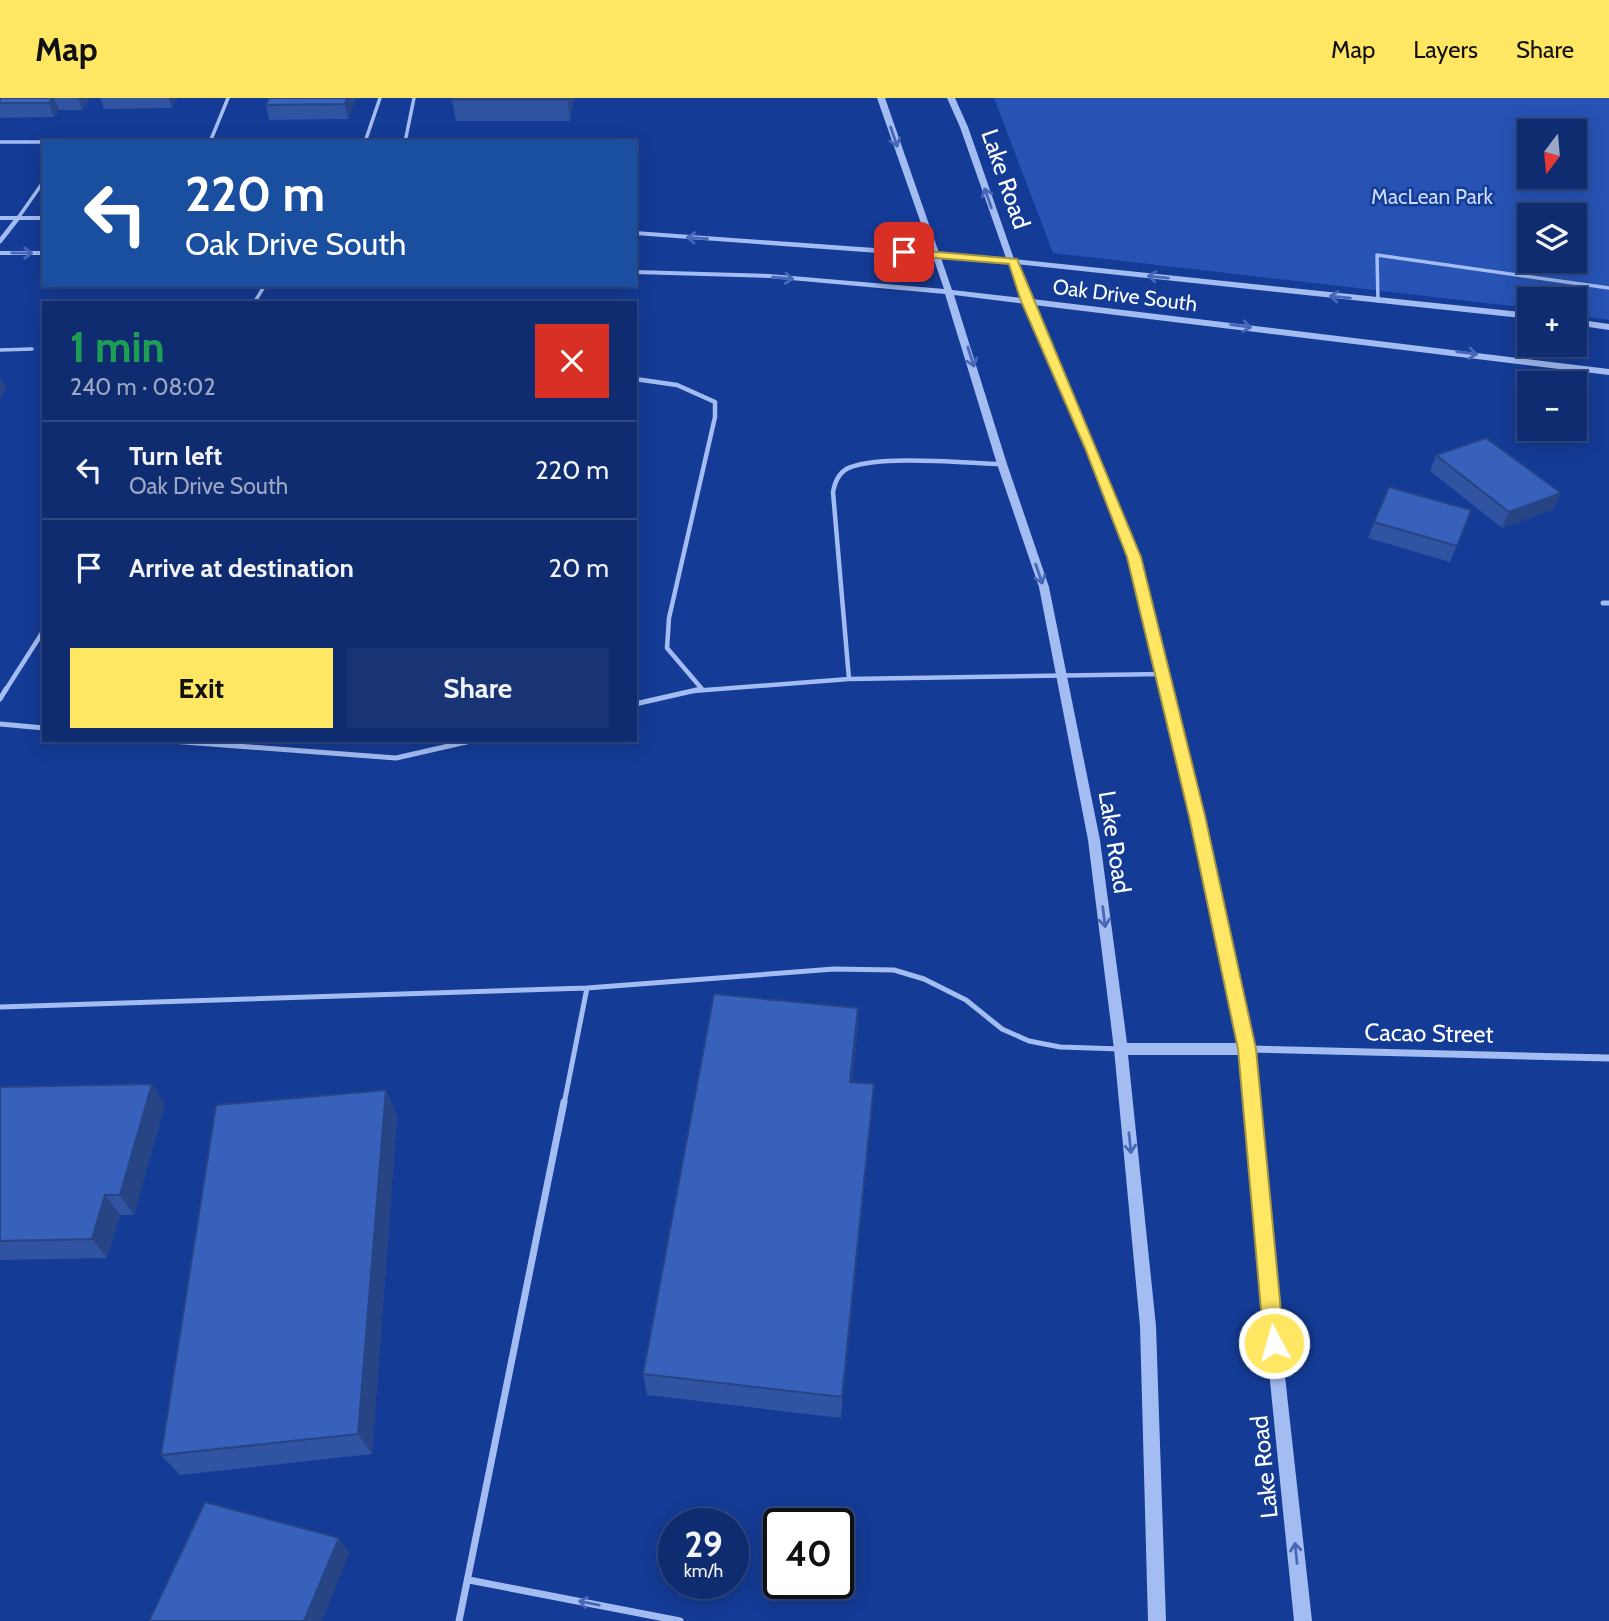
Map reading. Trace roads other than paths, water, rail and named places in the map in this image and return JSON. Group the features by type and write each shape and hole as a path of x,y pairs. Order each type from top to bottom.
{"street":[{"name":"Lake Road","path":"881,98 950,292 1002,464 1044,587 1094,840 1121,1049 1148,1326 1157,1621"},
{"name":"Lake Road","path":"951,98 964,127 1005,247 1091,448 1134,557 1197,816 1247,1049 1262,1231 1303,1621"},
{"path":"0,218 42,218"},
{"path":"0,242 18,218"},
{"name":"Oak Drive South","path":"637,233 1013,261 1517,315"},
{"path":"0,253 42,253"},
{"name":"Oak Drive South","path":"637,272 769,276 950,292 1609,372"},
{"path":"1587,324 1609,327"},
{"path":"1121,1049 1247,1049"},
{"name":"Cacao Street","path":"1247,1049 1609,1058"}],"lane":[{"path":"211,140 228,98"},
{"path":"366,140 380,98"},
{"path":"405,140 414,98"},
{"path":"0,142 42,141"},
{"path":"18,218 42,184"},
{"path":"1378,301 1377,255 1609,288"},
{"path":"0,350 32,349"},
{"path":"637,379 672,382 696,389 715,402 715,417 669,618 667,649 702,689"},
{"path":"849,679 833,492 836,478 850,467 887,461 1002,464"},
{"path":"0,699 42,634"},
{"path":"637,704 702,689 849,679 1163,674"},
{"path":"0,724 42,728"},
{"path":"184,742 396,758 466,742"},
{"path":"0,1007 587,988 834,970 894,970 924,979 966,1000 1002,1029 1029,1041 1060,1047 1121,1049"},
{"path":"459,1621 587,988"},
{"path":"469,1580 680,1621"}],"park label":[{"name":"MacLean Park","path":"1432,196"}]}
